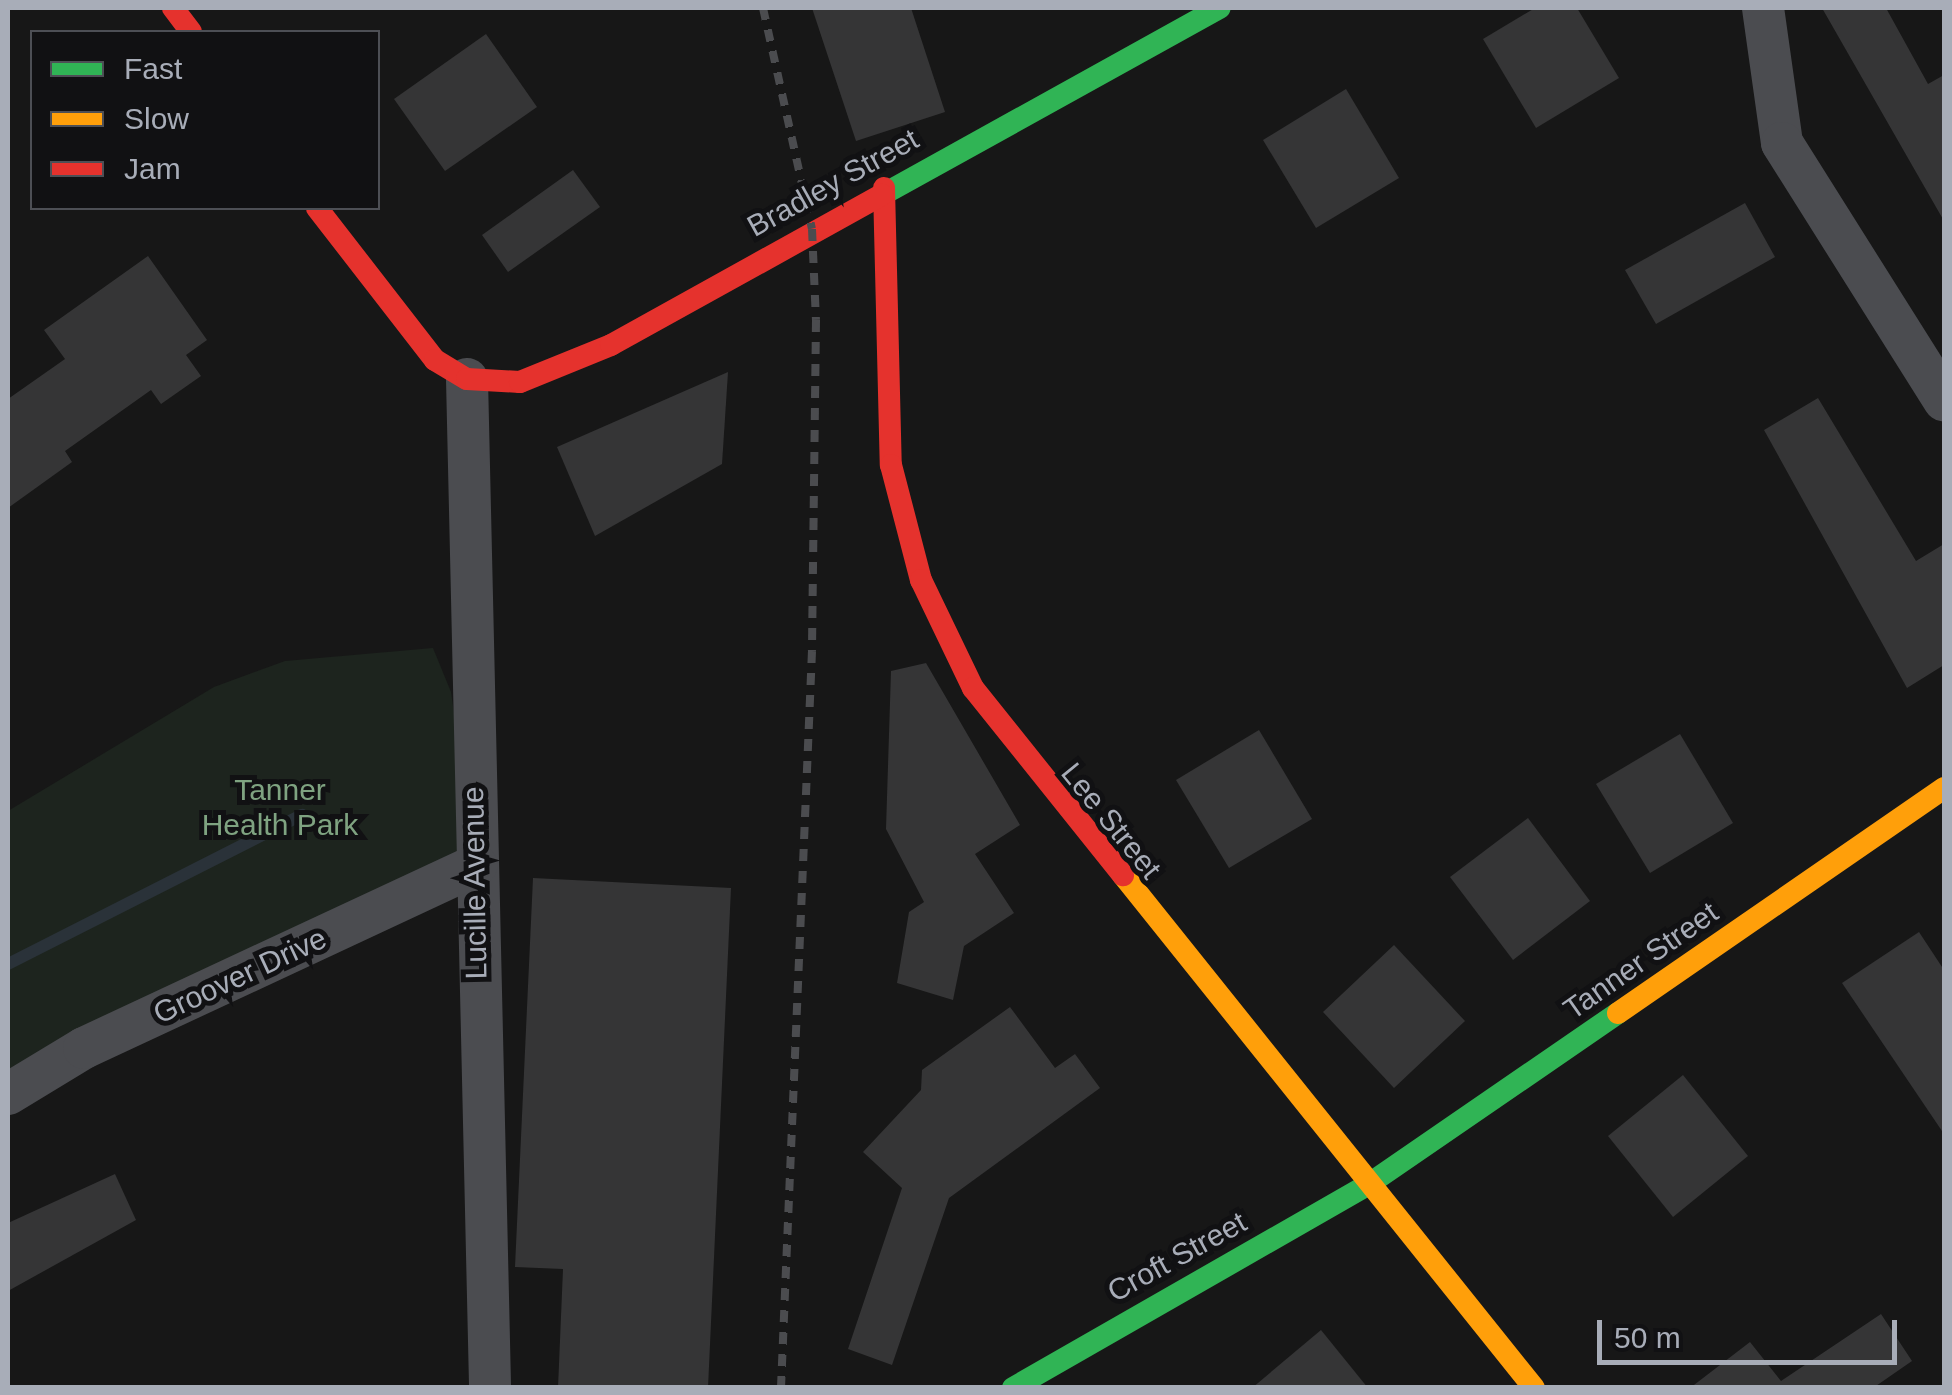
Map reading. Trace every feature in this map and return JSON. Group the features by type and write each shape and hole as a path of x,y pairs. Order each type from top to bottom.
{"street":[{"path":"173,8 190,30"},
{"name":"Bradley Street","path":"467,379 520,382 561,370 884,188 1220,8"},
{"path":"1763,8 1782,143 1944,400"},
{"name":"Lee Street","path":"884,188 891,465 944,635 1006,738 1372,1182 1534,1388"},
{"path":"318,210 410,337 467,379"},
{"name":"Lucille Avenue","path":"467,379 490,1388"},
{"name":"Tanner Street","path":"1372,1182 1944,788"},
{"name":"Groover Drive","path":"8,1094 84,1048 476,866"},
{"name":"Croft Street","path":"1013,1388 1055,1374 1372,1182"}],"green space":[{"name":"Tanner Health Park","path":"433,648 451,692 476,865 8,1087 8,811 214,687 285,661"}],"building":[{"path":"812,8 911,8 945,112 856,141"},
{"path":"1535,8 1577,8 1619,78 1536,128 1483,39"},
{"path":"1822,8 1886,8 1928,84 1944,75 1944,221"},
{"path":"486,34 537,107 445,171 394,99"},
{"path":"1346,89 1399,178 1316,228 1263,140"},
{"path":"573,170 600,207 508,272 482,235"},
{"path":"1745,203 1775,257 1656,324 1625,270"},
{"path":"148,256 207,340 186,355 201,376 161,404 151,390 65,451 72,462 8,508 8,399 65,359 44,330"},
{"path":"728,372 722,464 595,536 557,447"},
{"path":"1818,398 1916,561 1944,544 1944,665 1907,688 1764,430"},
{"path":"926,663 1020,825 975,854 1014,913 964,946 953,1000 897,983 909,912 924,902 886,829 891,671"},
{"path":"1259,730 1312,819 1229,868 1176,780"},
{"path":"1680,734 1733,823 1650,873 1596,784"},
{"path":"1528,818 1590,901 1513,960 1450,877"},
{"path":"533,878 731,888 708,1388 558,1388 563,1269 515,1267"},
{"path":"1919,932 1944,970 1944,1134 1842,983"},
{"path":"1394,945 1465,1021 1394,1088 1323,1012"},
{"path":"1010,1007 1055,1068 1075,1054 1100,1088 949,1198 892,1365 848,1349 902,1188 863,1152 921,1090 922,1070"},
{"path":"1683,1075 1748,1156 1673,1217 1608,1136"},
{"path":"115,1174 136,1220 8,1291 8,1223"},
{"path":"1881,1314 1912,1361 1873,1388 1690,1388 1750,1342 1781,1381"},
{"path":"1321,1330 1368,1388 1252,1388"}],"waterway":[{"path":"8,964 302,815"}],"railway":[{"path":"763,8 812,229 816,320 812,651 781,1388"}],"traffic: fast":[{"path":"882,195 1220,8"},
{"path":"1013,1388 1372,1182 1618,1013"}],"traffic: slow":[{"path":"1618,1013 1944,788"},
{"path":"1123,875 1534,1388"}],"traffic: jam":[{"path":"173,8 190,30"},
{"path":"884,188 891,465 921,580 973,688 1123,875"},
{"path":"319,210 435,360 467,379 520,382 611,345 882,195"}]}
